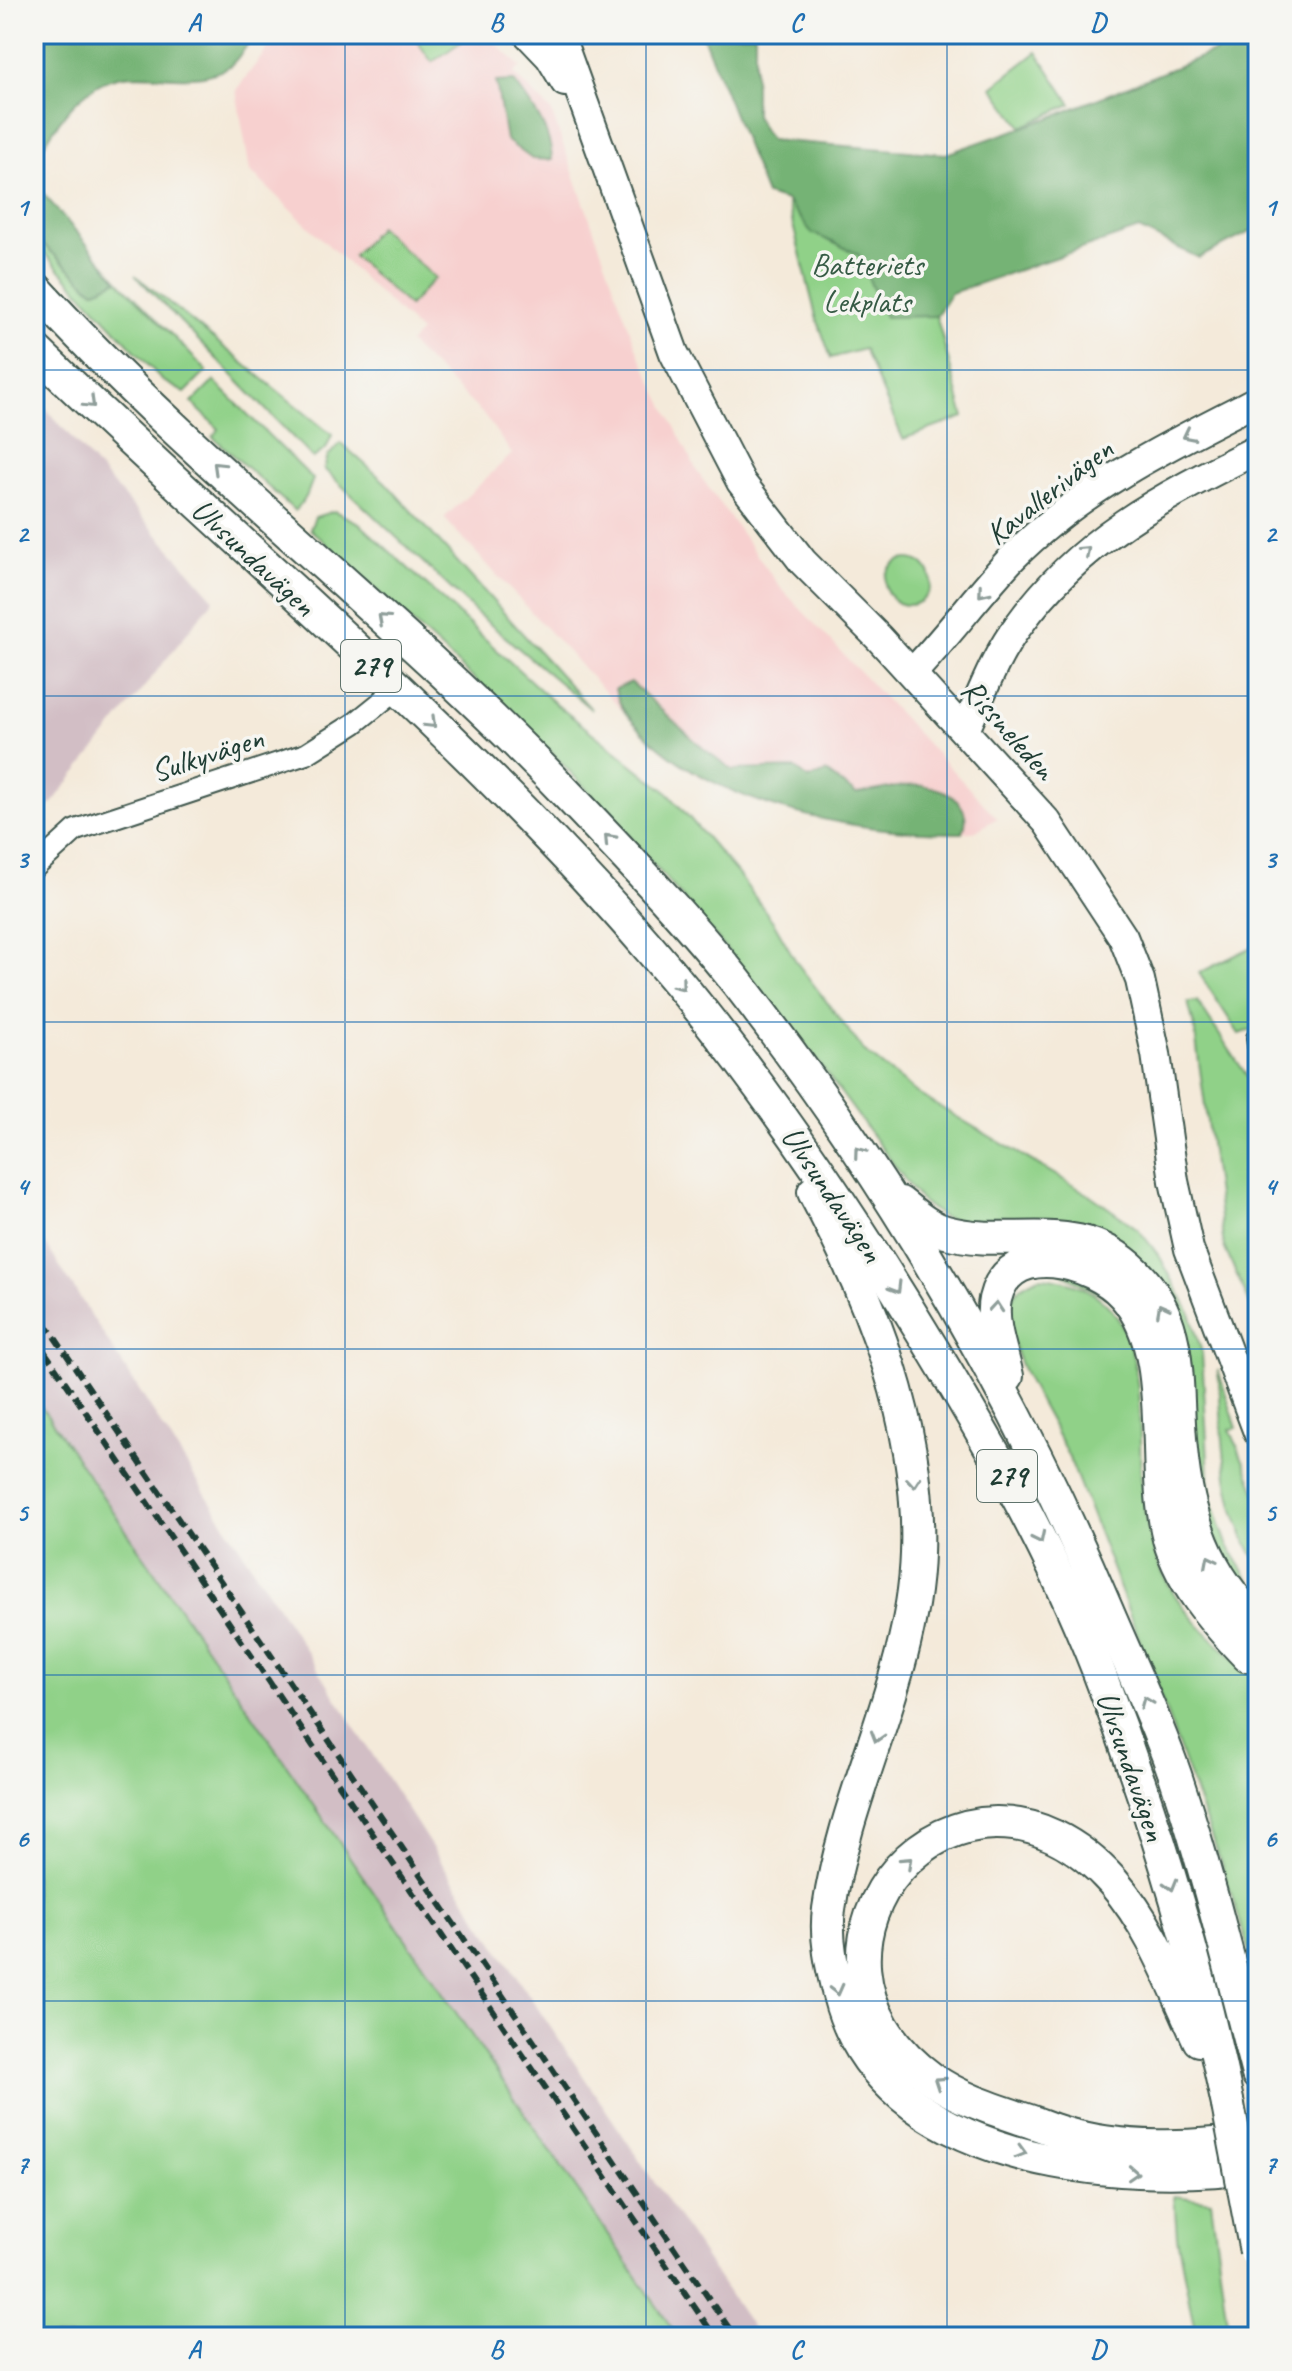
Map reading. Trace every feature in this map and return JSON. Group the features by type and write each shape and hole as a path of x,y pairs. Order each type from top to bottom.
{"main road":[{"name":"Ulvsundavägen","path":"34,287 274,520 502,729 662,896 742,989 889,1195 951,1295 1015,1411 1077,1541 1175,1774 1258,2074"},
{"name":"Ulvsundavägen","path":"34,349 396,690 599,893 650,949 749,1070 865,1237 984,1432 1041,1541 1096,1665 1163,1854 1213,2034 1257,2260"},
{"path":"396,690 411,677 424,677 502,729"},
{"path":"749,1070 822,1208 863,1299 901,1406 913,1463 917,1554 905,1642 847,1834 829,1912 830,1962 844,2014 863,2055 916,2108 988,2142 1056,2162 1122,2172 1168,2174 1258,2166"},
{"path":"889,1195 924,1222 945,1232 1071,1239 1097,1247 1137,1274 1168,1321 1175,1345 1181,1450 1198,1536 1213,1570 1236,1602 1256,1639"},
{"path":"1015,1411 994,1316 995,1298 1004,1279 1018,1265 1057,1261 1102,1278 1124,1295 1149,1341 1154,1367 1158,1475 1167,1533 1195,1593 1219,1627 1256,1639"},
{"path":"1228,2105 1149,1934 1131,1904 1111,1879 1058,1838 1004,1821 978,1822 925,1846 900,1867 882,1890 865,1934 863,1962 868,1988 877,2014 891,2037 909,2060 933,2080 958,2095 1062,2133 1119,2142 1188,2145 1258,2138"}],"street":[{"name":"Rissneleden","path":"528,34 561,74 621,211 674,353 741,482 803,562 912,673 1047,822 1123,937 1140,980 1156,1054 1174,1181 1189,1249 1258,1432"},
{"name":"Rissneleden","path":"559,34 606,159 621,211"},
{"name":"Kavallerivägen","path":"912,673 949,635 1013,558 1049,525 1117,474 1258,400"},
{"path":"965,730 1016,628 1058,576 1100,537 1258,449"},
{"name":"Sulkyvägen","path":"34,868 76,830 306,754 355,723 396,690"},
{"name":"Rissneleden","path":"1229,1349 1258,1402"}],"shaded area":[{"path":"279,34 486,34 521,67 514,73 551,111 639,355 698,473 780,587 997,818 976,831 963,833 879,829 752,799 698,776 663,752 444,518 512,454 485,416 409,343 420,332 250,171 236,90"},
{"path":"34,395 214,599 34,826"},
{"path":"34,1226 474,1913 758,2337 678,2337 34,1396"}],"green space":[{"path":"34,34 255,34 232,64 212,74 196,77 128,76 96,86 69,109 37,155 34,151"},
{"path":"412,34 466,34 468,37 432,62"},
{"path":"702,34 755,34 755,116 770,140 946,154 1052,117 1258,34 1258,228 1199,258 1139,229 951,293 936,316 885,317 858,254 812,233 787,201 766,195"},
{"path":"1037,52 1071,104 1022,127 992,87"},
{"path":"514,81 544,128 552,160 532,159 506,140 496,82"},
{"path":"34,183 118,280 94,291 34,236"},
{"name":"Batteriets Lekplats","path":"787,201 910,220 964,417 903,439 864,349 831,358 816,316"},
{"path":"379,227 435,278 409,306 353,256"},
{"path":"34,236 94,291 118,280 207,371 185,393 163,381 34,242"},
{"path":"135,275 332,435 326,449 313,458"},
{"path":"214,381 313,479 306,497 295,511 213,437 219,429 192,403"},
{"path":"341,443 385,482 592,710 479,615 324,469 328,456"},
{"path":"334,511 359,523 557,705 667,792 737,873 774,923 797,963 865,1052 918,1094 1093,1197 1138,1229 1160,1257 1190,1313 1202,1353 1210,1496 1227,1544 1249,1580 1234,1575 1204,1517 1183,1337 978,1229 941,1216 920,1200 791,1025 614,818 535,735 310,529 315,517"},
{"path":"908,559 924,566 931,582 924,598 908,605 892,598 885,582 892,566"},
{"path":"631,682 704,749 733,770 795,768 809,779 826,772 856,794 895,787 933,787 955,799 964,810 963,833 923,832 836,822 793,812 711,781 675,759 630,718 622,708 615,689"},
{"path":"1258,944 1258,1028 1239,1034 1199,973"},
{"path":"1197,1001 1251,1082 1258,1137 1258,1321 1224,1247 1194,1025 1188,1002"},
{"path":"1040,1277 1077,1285 1103,1301 1121,1323 1131,1350 1137,1381 1142,1489 1156,1556 1168,1584 1189,1614 1258,1680 1258,1771 1248,1779 1258,1810 1258,1986 1218,1855 1119,1585 1066,1451 1027,1378 1012,1340 1009,1304 1020,1287"},
{"path":"1218,1370 1237,1428 1230,1429 1258,1496 1258,1564 1246,1541 1230,1494"},
{"path":"34,1396 678,2337 34,2337"},
{"path":"1174,2196 1211,2201 1229,2337 1196,2337 1177,2237"}],"railway":[{"path":"34,1307 735,2337"},
{"path":"34,1336 715,2337"}]}
